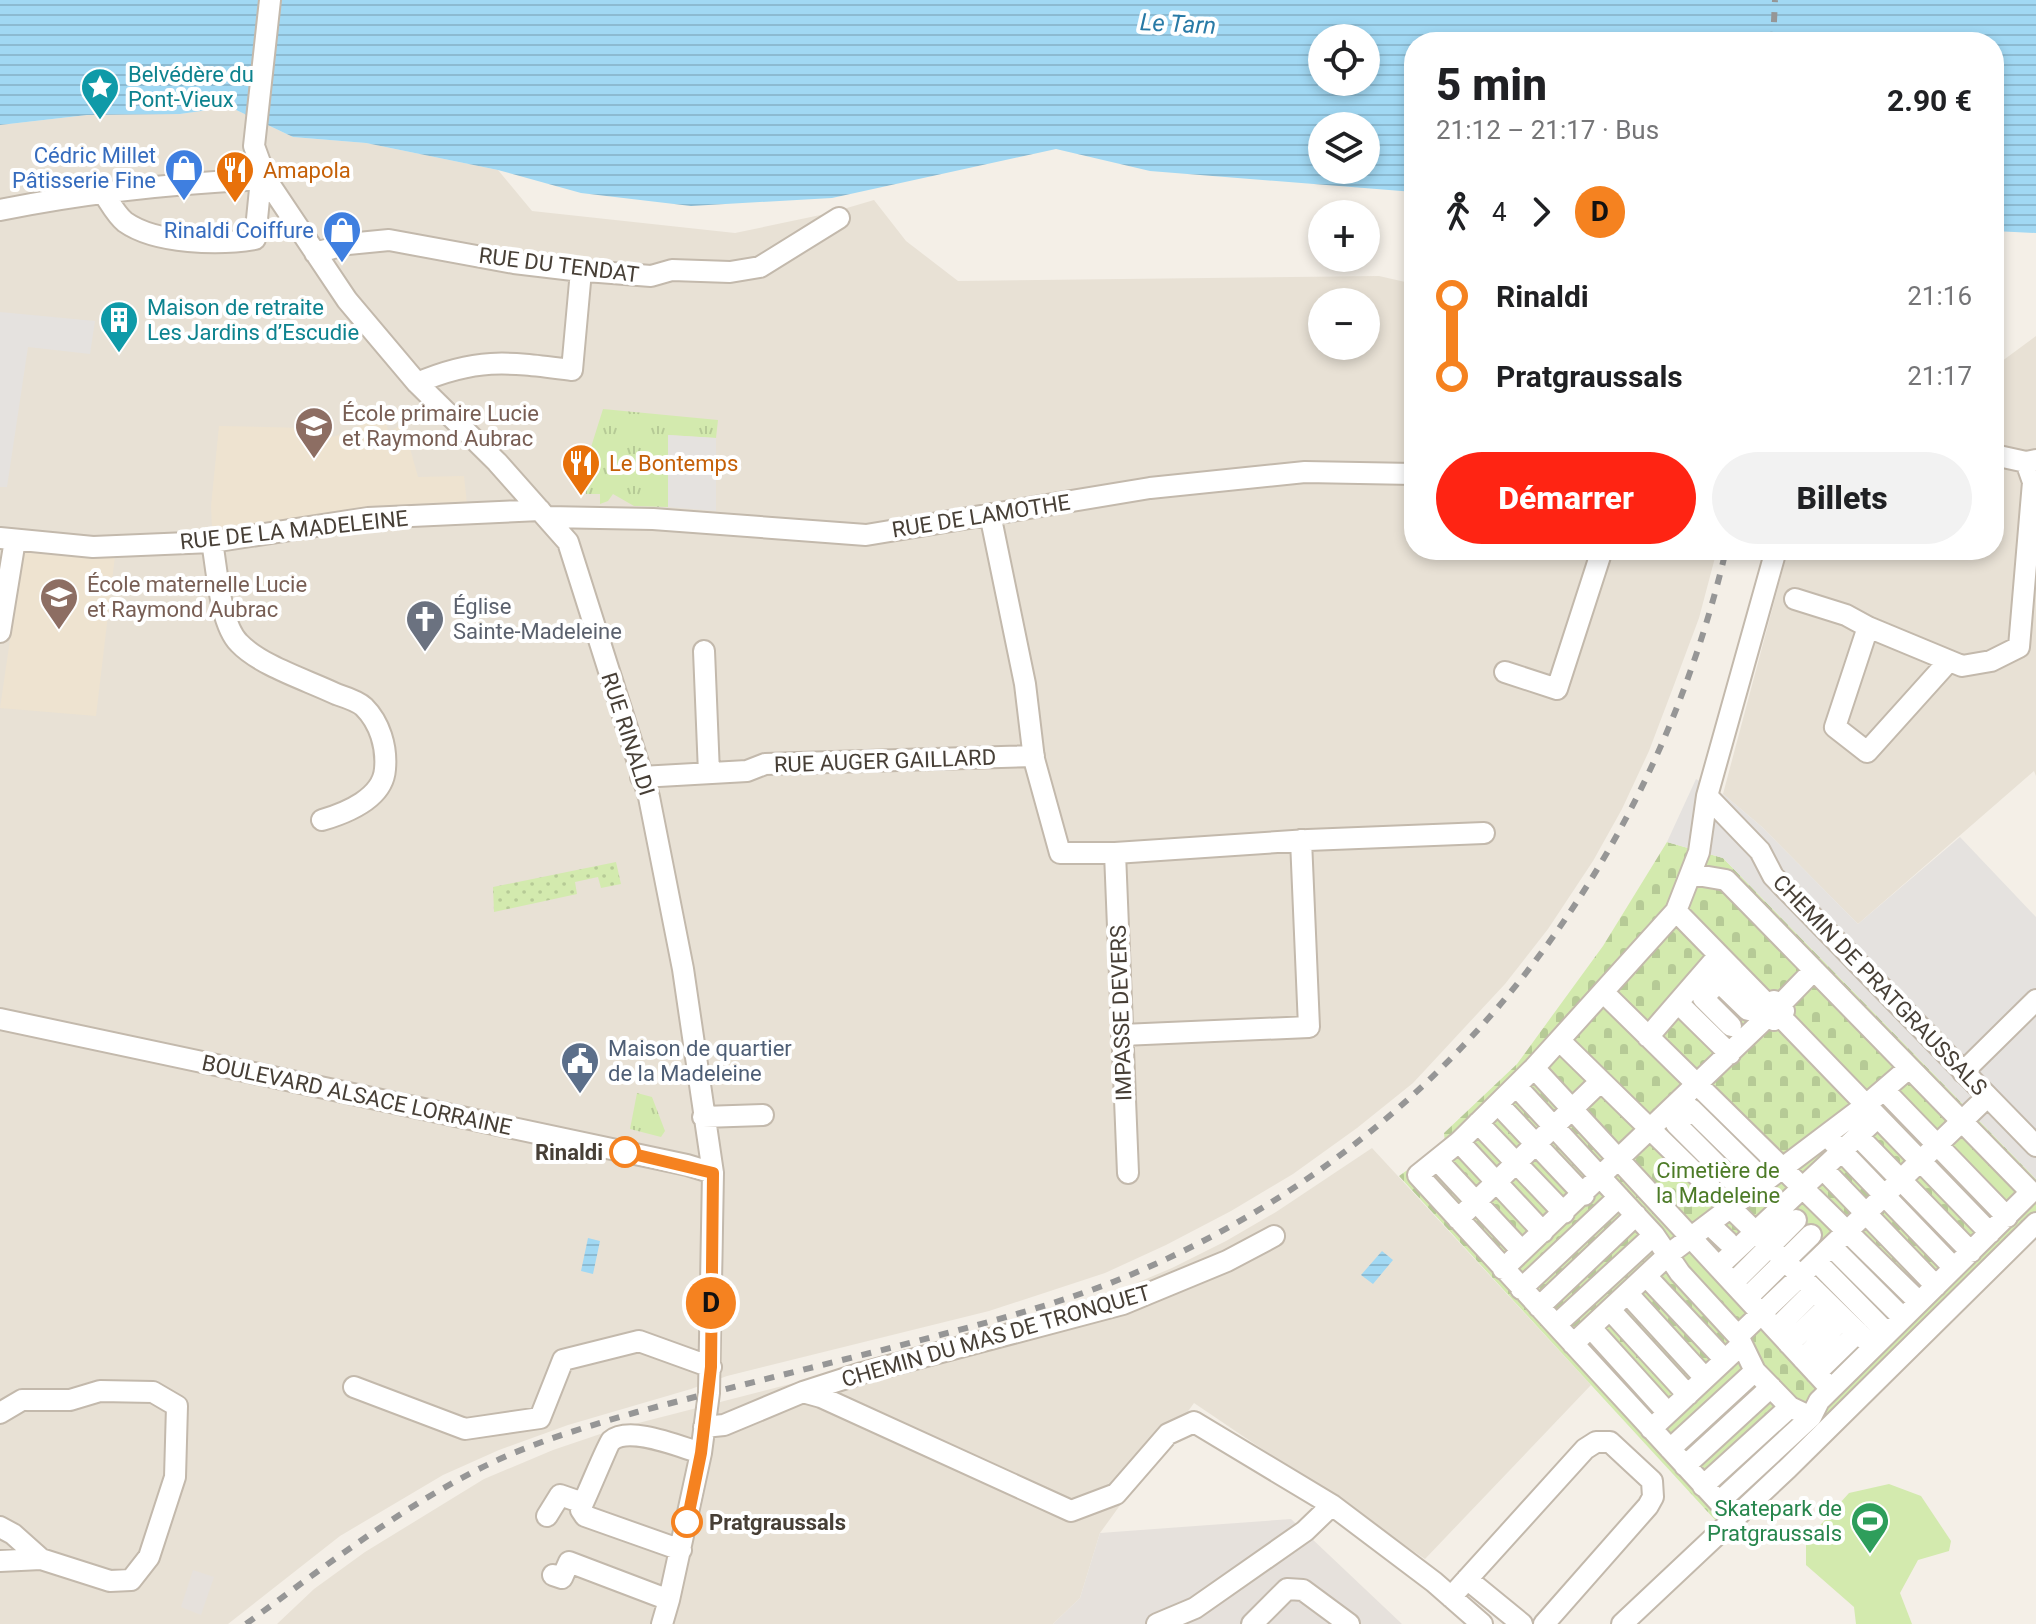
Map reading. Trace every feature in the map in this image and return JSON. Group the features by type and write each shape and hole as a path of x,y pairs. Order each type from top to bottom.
{"street":[{"name":"RUE RINALDI","path":"270,0 254,146 264,179 347,300 417,383 568,542 649,797 683,969 713,1173 709,1393 701,1453 662,1624"},
{"path":"0,210 102,191 264,179 255,239 232,243 167,238 142,230 123,221 102,191"},
{"name":"RUE DU TENDAT","path":"315,253 348,244 389,240 514,263 581,271 651,276 672,270 730,272 760,267 839,218"},
{"path":"417,383 486,362 572,370 581,271"},
{"path":"1795,599 1846,615 1962,666 1991,661 2019,647 2033,482 2031,461 2004,457"},
{"name":"RUE DE LAMOTHE","path":"544,514 866,535 1150,488 1305,472 1404,474"},
{"name":"RUE DE LA MADELEINE","path":"8,539 93,547 212,542 368,518 544,514"},
{"path":"990,514 1025,684 1034,756 1060,853 1115,853 1301,840 1484,833"},
{"path":"0,632 15,557 8,539"},
{"path":"212,542 227,621 236,640 252,655 363,706 382,734 385,778 363,803 342,815 322,820"},
{"path":"1505,672 1557,689 1599,560"},
{"path":"1773,560 1707,796 1699,852 1676,911 1534,1068 1459,1142 1418,1175 1719,1502 1811,1417 1819,1401 1831,1389 1844,1315 1826,1253"},
{"path":"1868,627 1835,727 1867,752 1948,662"},
{"path":"704,651 709,773"},
{"name":"RUE AUGER GAILLARD","path":"641,777 747,771 765,764 1034,756"},
{"name":"CHEMIN DE PRATGRAUSSALS","path":"1707,796 1760,851 1773,876 2036,1146"},
{"path":"1122,1035 1309,1027 1301,840"},
{"name":"IMPASSE DEVERS","path":"1115,853 1128,1173"},
{"path":"1691,874 1726,880 2031,1192 1903,1318 1844,1315 1789,1344 1740,1340"},
{"path":"1676,911 1724,968 1872,1111 1990,1233"},
{"path":"1648,1037 1678,1003 1724,968"},
{"path":"1724,968 1703,998 1731,1026"},
{"path":"1503,1269 1602,1178 1730,1054 1769,1010 1814,970"},
{"path":"1604,993 1698,1085 1736,1138 1755,1172 1738,1186 1676,1124 1691,1109 1736,1138 1781,1169 1919,1302"},
{"path":"1963,1072 2036,1000"},
{"path":"1678,1003 1730,1054"},
{"name":"BOULEVARD ALSACE LORRAINE","path":"0,1019 713,1173"},
{"path":"1560,1041 1844,1315"},
{"path":"1534,1068 1831,1389"},
{"path":"1740,1290 1785,1261 1802,1189 1858,1136 1884,1090 1909,1068"},
{"path":"1458,1219 1601,1081"},
{"path":"1516,1086 1654,1235 1680,1273 1740,1340 1755,1371 1790,1407 1811,1417"},
{"path":"1884,1090 2007,1217"},
{"path":"1912,1119 1936,1095"},
{"path":"1826,1253 1987,1097"},
{"path":"1498,1104 1584,1195"},
{"path":"1573,1344 1669,1254 1827,1135 1872,1111"},
{"path":"703,1117 763,1115"},
{"path":"1478,1123 1564,1213"},
{"path":"1827,1135 1954,1268"},
{"path":"1858,1136 1971,1252"},
{"path":"1697,1175 1736,1138"},
{"path":"1957,1166 1981,1141"},
{"path":"1459,1142 1543,1232"},
{"path":"1972,1181 1997,1157"},
{"path":"1437,1160 1522,1251"},
{"path":"1823,1169 1936,1286"},
{"path":"1987,1197 2011,1172"},
{"path":"1521,1289 1619,1197"},
{"path":"1539,1307 1636,1215"},
{"path":"1718,1267 1797,1220"},
{"path":"1797,1220 1826,1253 1903,1318"},
{"path":"1622,1624 1788,1468 2036,1223"},
{"path":"1709,1224 1728,1242"},
{"path":"1556,1325 1654,1235"},
{"name":"CHEMIN DU MAS DE TRONQUET","path":"803,1392 862,1373 1123,1304 1227,1261 1274,1236"},
{"path":"1740,1290 1762,1239"},
{"path":"1826,1253 1844,1315"},
{"path":"1647,1277 1725,1360"},
{"path":"1628,1294 1705,1378"},
{"path":"1610,1310 1688,1395"},
{"path":"1789,1344 1844,1315"},
{"path":"1789,1344 1844,1315"},
{"path":"1591,1328 1668,1413"},
{"path":"1651,1429 1725,1360 1740,1340"},
{"path":"354,1387 465,1429 540,1418 563,1360 639,1341 711,1367"},
{"path":"1670,1449 1755,1371"},
{"path":"1685,1466 1771,1387"},
{"path":"0,1413 22,1400 70,1400 100,1391 153,1392 177,1406 175,1477 149,1557 131,1580 110,1581 41,1559 0,1561"},
{"path":"704,1427 724,1425 803,1392 821,1397 1071,1511 1116,1494 1168,1434 1194,1422 1332,1505 1482,1624"},
{"path":"1703,1486 1790,1407"},
{"path":"681,1550 585,1516 581,1510 609,1442 620,1436 633,1434 701,1453"},
{"path":"1451,1597 1585,1449 1596,1442 1610,1442 1652,1481 1653,1497 1544,1624"},
{"path":"547,1516 560,1495 583,1503"},
{"path":"1157,1624 1195,1608 1305,1531 1332,1505"},
{"path":"0,1527 13,1534 41,1559"},
{"path":"553,1575 562,1578 569,1562 669,1600"},
{"path":"1467,1579 1522,1624"},
{"path":"1252,1624 1287,1589 1303,1590 1349,1624"}],"shaded area":[{"path":"230,107 293,137 366,143 498,170 532,211 735,233 830,213 874,200 906,241 958,281 1379,276 1404,282 1404,560 1714,560 1699,618 1649,751 1622,809 1593,861 1548,929 1505,984 1413,1083 1293,1174 1231,1211 1105,1273 989,1311 727,1376 568,1425 499,1450 443,1475 340,1536 228,1624 0,1624 0,125 87,115 180,114"},
{"path":"0,312 95,321 90,354 28,347 7,487 0,487"},
{"path":"2036,336 2036,776 2034,771 1858,924 1762,827 1723,794 1785,560 2004,560 2004,360"},
{"name":"École primaire Lucie et Raymond Aubrac","path":"383,414 389,433 400,425 418,477 464,476 467,504 376,509 212,528 211,506 219,426 307,428 310,443 342,434"},
{"path":"668,435 716,438 716,511 668,507"},
{"name":"École maternelle Lucie et Raymond Aubrac","path":"23,551 115,556 96,716 0,708"},
{"path":"1696,779 1723,794 1762,827 1858,924 1960,837 2036,917 2036,1179 1723,858 1667,842"},
{"path":"1372,1148 1591,1385 1425,1559 1194,1403 1100,1533 1080,1598 1053,1624 277,1624 314,1589 365,1552 484,1479 553,1450 615,1429 993,1332 1115,1292 1226,1241 1276,1212"},
{"path":"1291,1519 1402,1624 1053,1624 1080,1598 1100,1533"},
{"path":"193,1570 214,1577 201,1615 181,1607"}],"green space":[{"path":"603,409 718,420 716,438 668,435 668,507 634,506 613,494 608,501 600,504 600,494 586,494 586,463"},
{"name":"Cimetière de la Madeleine","path":"1667,842 1723,858 2036,1179 2036,1211 1717,1522 1399,1176 1445,1143 1444,1133 1517,1064 1603,946"},
{"path":"616,862 621,884 601,888 598,877 575,882 577,894 494,912 493,887"},
{"path":"637,1093 652,1097 665,1131 661,1137 630,1129"},
{"name":"Skatepark de Pratgraussals","path":"1889,1484 1921,1496 1951,1541 1949,1551 1918,1560 1900,1593 1912,1624 1856,1624 1854,1607 1806,1565 1806,1541 1849,1493"}],"water":[{"name":"Le Tarn","path":"0,0 2036,0 2036,233 2004,231 2004,32 1404,32 1404,191 1313,184 1380,184 1380,112 1308,112 1308,184 1150,171 1056,149 832,198 691,206 581,193 498,170 366,143 293,137 230,107 180,114 87,115 0,125"},
{"path":"588,1238 600,1241 593,1274 581,1271"},
{"path":"1382,1251 1393,1260 1373,1284 1361,1275"}],"railway":[{"path":"1773,32 1775,0"},
{"path":"246,1624 415,1505 475,1471 515,1453 637,1412 952,1332 1087,1292 1228,1228 1333,1161 1427,1082 1510,992 1582,894 1642,786 1690,671 1723,560"}],"bus line":[{"name":"D","path":"625,1152 713,1173 711,1367 701,1453 687,1522"}],"place":[{"name":"Belvédère du Pont-Vieux","path":"100,121"},
{"name":"Cédric Millet Pâtisserie Fine","path":"184,202"},
{"name":"Amapola","path":"235,204"},
{"name":"Rinaldi Coiffure","path":"342,264"},
{"name":"Maison de retraite Les Jardins d’Escudie","path":"119,354"},
{"name":"École primaire Lucie et Raymond Aubrac","path":"314,460"},
{"name":"Le Bontemps","path":"581,497"},
{"name":"École maternelle Lucie et Raymond Aubrac","path":"59,631"},
{"name":"Église Sainte-Madeleine","path":"425,653"},
{"name":"Maison de quartier de la Madeleine","path":"580,1095"},
{"name":"Rinaldi","path":"625,1152"},
{"name":"Pratgraussals","path":"687,1522"},
{"name":"Skatepark de Pratgraussals","path":"1870,1555"}]}
